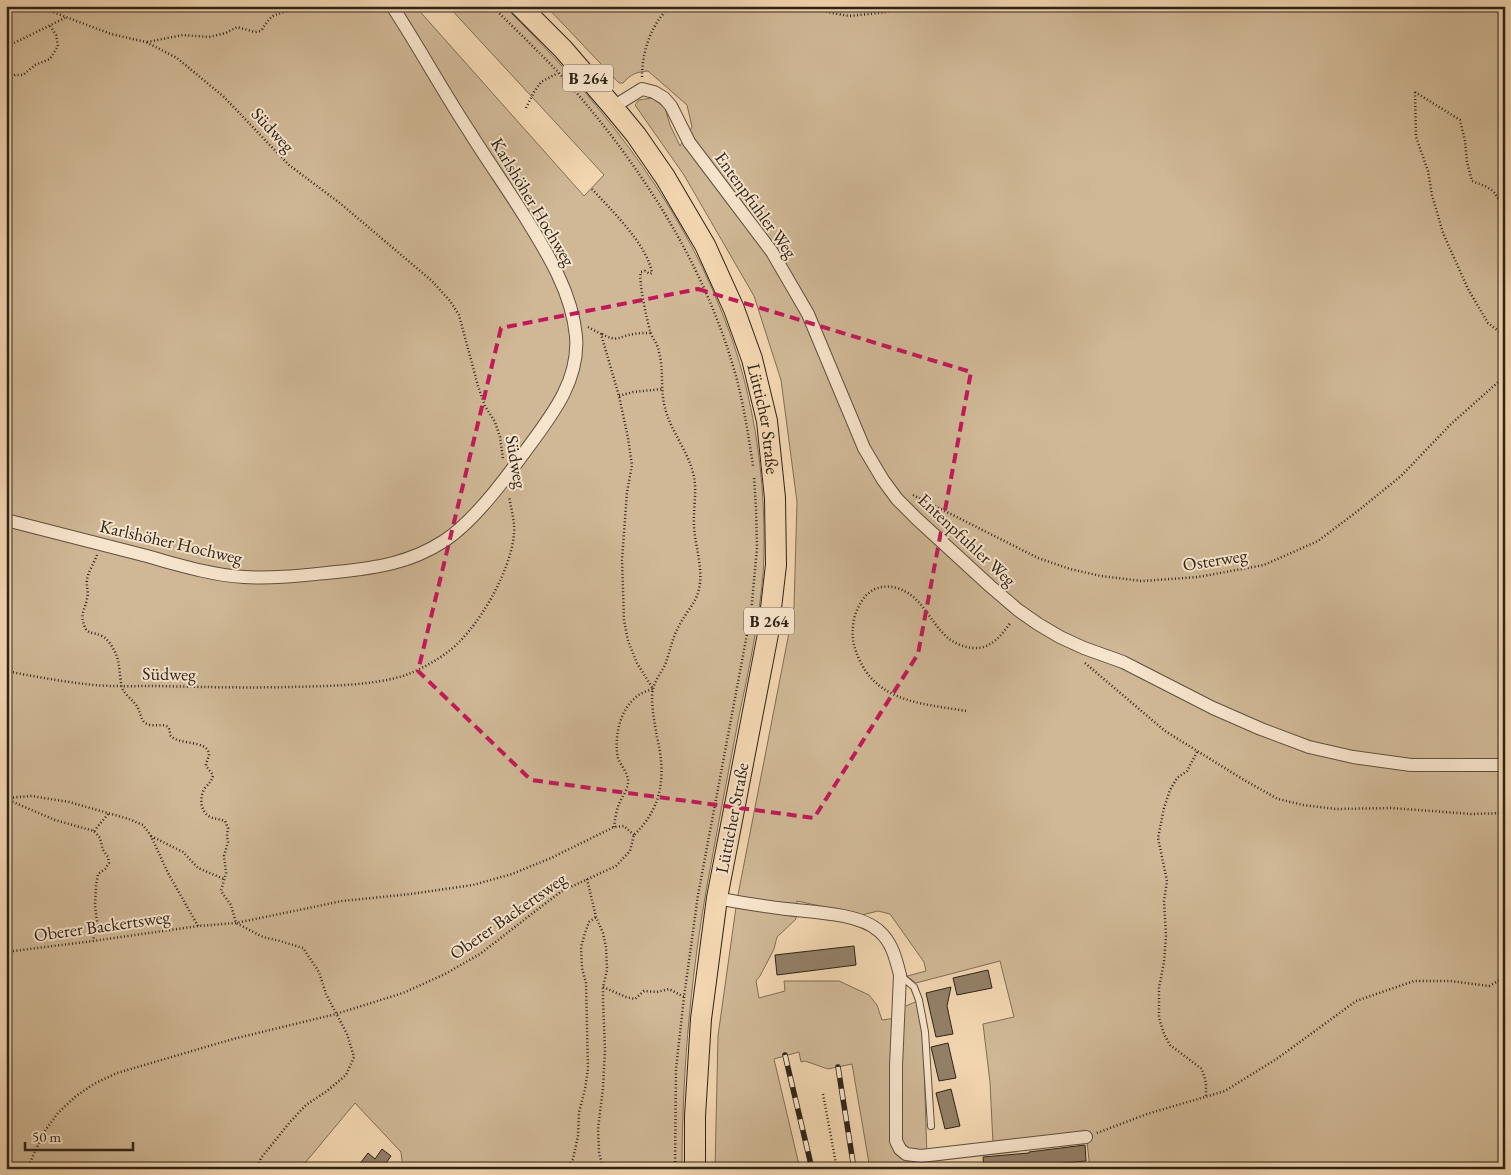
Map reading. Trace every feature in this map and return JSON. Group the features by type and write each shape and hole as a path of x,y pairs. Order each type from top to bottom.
{"main road":[{"name":"Lütticher Straße","path":"520,6 563,49 613,107 636,135 665,177 705,245 734,308 752,359 767,421 775,498 776,565 768,634 717,898 701,1019 695,1116 695,1169"}],"street":[{"name":"Karlshöher Hochweg","path":"6,520 214,573 243,577 287,576 370,568 399,562 426,551 447,539 466,523 506,478 551,415 566,390 574,366 576,338 572,315 562,284 548,253 468,131 392,6"},
{"path":"613,107 642,88"},
{"name":"Entenpfuhler Weg","path":"642,88 654,92 668,102 689,142 772,252 808,314 860,440 883,480 917,518 1018,610 1060,637 1123,662 1213,708 1261,729 1310,747 1353,757 1411,765 1505,765"},
{"name":"Lütticher Straße","path":"717,898 818,912 862,921 878,930 889,941 900,975 896,1076 896,1142 906,1154 921,1156 1086,1137"}],"lane":[{"path":"900,975 914,987 920,1000 925,1032 931,1126"}],"path":[{"name":"Südweg","path":"6,671 86,684 253,688 371,682 404,675 428,665 450,651 464,637 486,606 500,580 512,547 514,533 500,437 478,386 459,315 450,301 432,281 341,204 289,165 224,97 177,58 146,42 111,34 37,6"},
{"path":"146,42 183,35 209,37 226,33 238,27 255,32 261,30 270,17 293,9 294,6"},
{"path":"492,6 558,73 598,119 634,167 661,208 690,261 713,309 733,366 746,419 754,469 757,548 751,612 698,895 684,997 676,1069 675,1169"},
{"path":"642,88 642,70 646,45 656,24 670,6"},
{"path":"795,6 849,16 888,12 910,6"},
{"path":"6,54 12,44 66,17"},
{"path":"6,82 15,75 23,75 35,65 50,59 58,46 56,35 49,24"},
{"path":"526,108 541,82 558,73"},
{"path":"1505,204 1498,201 1493,192 1484,186 1472,182 1460,120 1416,92 1416,137 1428,171 1432,195 1443,233 1468,289 1488,323 1505,336"},
{"path":"592,189 642,248 652,268 652,273 650,274 645,271 641,272 640,282 651,332 659,349 664,407 685,450 694,478 694,528 699,557 700,582 697,598 679,625 665,664 653,689 643,692 632,700 622,717 616,744 619,760 625,770 628,781 626,791 619,805 614,827 624,826 634,835"},
{"path":"572,315 585,326 611,339 651,332"},
{"path":"601,334 619,396 632,465 627,492 622,560 624,620 628,641 637,663 653,689"},
{"name":"Osterweg","path":"908,493 1038,558 1070,569 1101,576 1151,581 1198,577 1264,565 1318,541 1359,510 1401,476 1452,424 1505,376"},
{"path":"619,396 633,392 662,389"},
{"path":"99,544 97,556 87,580 88,597 82,618 85,628 91,633 101,635 107,640 116,655 121,673 121,685 127,696 135,704 143,721 152,726 167,726 170,735 175,741 204,746 207,750 209,755 206,766 213,775 204,790 201,800 202,807 208,815 225,821 227,824 228,842 224,856 226,872 221,887 222,894 231,905 236,923 264,938 303,948 319,972 326,994 347,1034 354,1057 346,1075 328,1091 306,1105 290,1122 262,1158 257,1169"},
{"path":"966,711 890,694 871,680 854,648 852,632 860,603 869,592 877,588 890,586 901,590 914,596 948,637 966,647 978,648 991,644 1006,628 1018,610"},
{"path":"1082,660 1165,731 1278,799 1303,805 1336,809 1391,808 1472,814 1505,813"},
{"name":"Oberer Backertsweg","path":"27,1169 44,1132 58,1113 76,1096 94,1084 117,1073 233,1039 336,1014 403,994 445,974 480,954 562,891 616,866 630,851 634,835 646,823 656,804 661,787 662,768 654,719 653,689"},
{"path":"1197,752 1187,771 1178,778 1170,790 1158,838 1167,881 1164,901 1166,936 1159,988 1159,1018 1170,1045 1202,1069 1206,1083 1206,1096"},
{"path":"6,799 32,796 69,802 129,819 143,825 151,836 168,873 198,926"},
{"path":"6,799 55,820 94,830 100,838 109,863 98,874 95,904 97,922 93,941"},
{"path":"94,830 108,814"},
{"name":"Oberer Backertsweg","path":"6,952 198,926 236,923 342,900 411,894 473,885 520,871 614,827"},
{"path":"151,836 183,852 198,868 224,879"},
{"path":"587,879 596,917 603,933 606,947 607,970 603,987 605,1050 598,1129 599,1152 603,1169"},
{"path":"567,1169 573,1159 579,1112 588,1069 586,983 582,968 581,947 590,922 596,917"},
{"path":"1086,1137 1147,1114 1225,1091 1278,1058 1356,1001 1414,982 1450,981 1489,986 1505,978"},
{"path":"603,987 635,999 644,991 657,992 669,989 684,997"},
{"path":"823,1094 837,1169"}],"highlighted area":[{"path":"698,289 971,372 918,654 814,818 531,780 418,671 501,328"}],"shaded area":[{"path":"6,6 415,6 584,196 604,175 448,6 504,6 569,74 629,147 656,186 680,226 702,267 721,310 743,374 760,464 764,541 763,574 756,628 704,902 693,977 686,1054 682,1169 403,1169 401,1152 355,1103 300,1169 6,1169"},
{"path":"546,6 1505,6 1505,1169 1090,1169 1086,1133 993,1144 990,1082 983,1024 1014,1017 1000,961 916,983 907,976 926,971 924,962 890,914 878,911 862,915 797,901 796,919 777,937 774,949 756,981 759,998 785,991 784,981 839,981 869,995 877,1005 882,1020 896,1018 903,1007 918,1001 923,1033 927,1158 913,1158 913,1169 870,1169 852,1064 828,1069 805,1061 801,1062 799,1052 774,1059 800,1169 715,1169 718,1036 737,900 794,607 797,502 781,380 754,296 684,175 635,105 639,100 652,98 665,108 670,125 680,146 692,127 687,105 648,71 634,74 623,83 619,83"}],"building":[{"path":"854,946 856,965 777,975 775,955"},
{"path":"988,970 992,988 957,995 953,978"},
{"path":"951,987 947,1006 953,1034 936,1037 926,993"},
{"path":"948,1043 956,1078 939,1081 931,1047"},
{"path":"951,1089 960,1126 945,1129 936,1093"},
{"path":"1085,1145 1086,1161 1019,1167 1019,1169 984,1169 983,1157"},
{"path":"382,1149 391,1156 384,1166 388,1169 356,1169 368,1153 375,1159"}],"railway":[{"path":"785,1055 812,1169"},
{"path":"838,1067 854,1169"}]}
